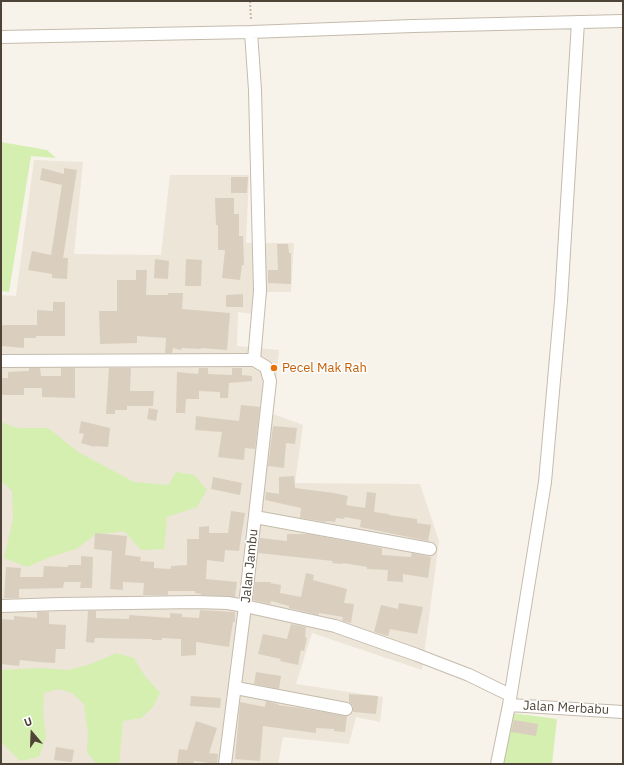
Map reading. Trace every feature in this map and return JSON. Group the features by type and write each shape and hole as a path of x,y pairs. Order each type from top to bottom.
{"street":[{"path":"1,37 251,32 623,21"},
{"path":"497,764 510,700 545,482 561,301 578,22"},
{"path":"1,361 254,360 260,291 256,128 251,32"},
{"name":"Jalan Jambu","path":"225,764 236,688 270,381 266,368 254,360"},
{"path":"255,517 430,549"},
{"path":"1,606 181,602 228,603 245,606 341,629 447,666 469,675 510,700"},
{"path":"236,688 346,710"},
{"name":"Jalan Merbabu","path":"510,700 623,712"}],"path":[{"path":"250,1 251,32"}],"shaded area":[{"path":"34,160 83,162 74,254 161,255 170,175 249,175 246,243 294,243 291,292 267,292 263,315 238,312 237,346 279,350 273,414 303,425 295,483 420,484 439,541 422,670 312,633 296,684 383,697 380,722 356,717 349,744 283,737 278,764 1,764 1,295 16,296"}],"green space":[{"path":"1,142 47,150 56,158 31,156 9,292 1,291"},
{"path":"1,422 17,428 48,428 78,452 134,482 169,485 176,472 194,475 207,490 197,507 167,517 164,549 141,550 124,531 95,535 76,549 50,557 27,567 4,558 13,519 12,491 1,481"},
{"path":"116,653 134,658 144,675 160,693 152,708 141,718 123,721 119,764 97,764 87,752 88,733 84,704 72,693 59,689 44,693 43,712 46,737 39,757 20,761 1,742 1,670 39,668 68,670 91,664"},
{"path":"512,713 557,719 552,764 501,764"}],"building":[{"path":"42,168 64,174 64,168 77,170 63,258 68,258 67,279 52,278 52,274 28,270 32,251 51,255 62,185 40,180"},
{"path":"231,177 248,177 247,193 231,193"},
{"path":"215,198 234,198 234,214 239,214 239,236 243,236 244,265 242,265 240,280 222,278 225,250 218,250 218,225 216,225"},
{"path":"277,244 288,244 289,253 291,253 291,284 268,283 268,270 278,270"},
{"path":"155,259 169,261 168,279 154,278"},
{"path":"186,259 202,260 201,286 185,286"},
{"path":"136,270 147,270 146,295 183,293 182,309 230,313 227,350 182,348 181,350 173,348 172,353 165,353 166,338 137,336 137,343 100,344 99,311 117,311 117,280 136,280"},
{"path":"243,294 243,307 226,307 226,295"},
{"path":"53,302 65,302 65,336 36,336 36,338 24,338 24,348 1,346 1,325 37,325 37,310 53,311"},
{"path":"29,368 40,368 41,376 61,376 61,368 75,368 75,398 42,397 42,388 24,388 24,395 1,395 1,378 8,378 8,372 29,371"},
{"path":"109,368 131,368 130,391 154,391 153,406 127,406 127,410 115,410 115,414 106,414"},
{"path":"199,368 208,368 208,374 232,375 232,368 242,368 242,375 252,376 252,381 229,383 228,398 220,398 220,392 199,391 199,399 186,399 185,413 176,413 177,372 198,374"},
{"path":"241,405 260,407 255,449 245,448 244,460 218,457 222,432 195,430 196,416 239,421"},
{"path":"149,408 158,410 156,421 147,419"},
{"path":"81,421 110,428 108,447 95,447 81,443 84,434 79,433"},
{"path":"273,426 297,428 295,444 286,443 284,468 268,466"},
{"path":"294,476 295,488 348,496 346,505 365,508 367,492 376,493 374,512 417,519 417,523 431,525 428,541 360,527 361,520 345,517 344,519 336,518 335,522 300,518 301,508 265,500 266,492 279,494 279,477"},
{"path":"213,477 242,483 240,495 211,489"},
{"path":"231,511 245,513 239,551 225,550 224,562 207,560 206,579 237,582 235,597 201,595 195,593 195,591 168,591 168,595 143,595 144,583 123,582 123,590 110,589 112,551 94,549 95,533 127,536 125,555 141,557 140,561 154,562 154,568 171,569 171,566 187,565 187,539 199,539 199,527 209,526 209,533 228,533"},
{"path":"287,534 309,534 382,548 382,555 411,557 412,553 431,557 428,578 403,574 403,582 387,581 388,570 367,569 367,567 343,563 332,563 333,561 258,553 260,538 287,541"},
{"path":"81,556 93,557 92,588 80,588 81,582 64,582 63,588 19,589 19,598 4,598 6,567 21,568 20,577 43,577 44,566 68,567 68,565 81,565"},
{"path":"306,573 314,575 313,580 347,589 344,603 354,604 351,623 342,621 343,617 319,613 318,615 289,608 289,606 271,601 270,604 253,600 255,582 271,582 270,583 281,585 280,593 301,597"},
{"path":"399,603 423,607 417,634 390,629 388,636 374,632 381,605 398,609"},
{"path":"200,610 235,612 235,622 233,622 229,647 196,642 196,655 181,656 181,639 162,638 162,640 152,640 95,638 94,643 86,642 88,611 96,611 96,618 129,619 129,615 170,618 170,613 182,614 182,617 199,618"},
{"path":"37,612 49,612 49,624 66,625 65,649 56,649 55,663 20,660 19,666 1,664 1,619 14,620 14,616 37,618"},
{"path":"291,624 306,627 305,637 307,638 304,651 301,650 298,665 280,661 281,659 258,654 263,634 287,639"},
{"path":"256,672 281,676 279,689 254,684"},
{"path":"349,694 378,696 376,714 353,712 353,706 349,702"},
{"path":"191,696 221,698 220,708 190,706"},
{"path":"266,701 278,705 347,716 345,732 334,731 334,729 316,728 316,733 263,726 260,761 235,759 240,702 265,707"},
{"path":"514,720 538,724 536,736 511,732"},
{"path":"196,721 217,728 209,753 218,754 217,764 194,761 193,764 177,764 179,749 187,750"},
{"path":"56,747 74,750 72,762 54,760"}],"place":[{"name":"Pecel Mak Rah","path":"274,368"}]}
